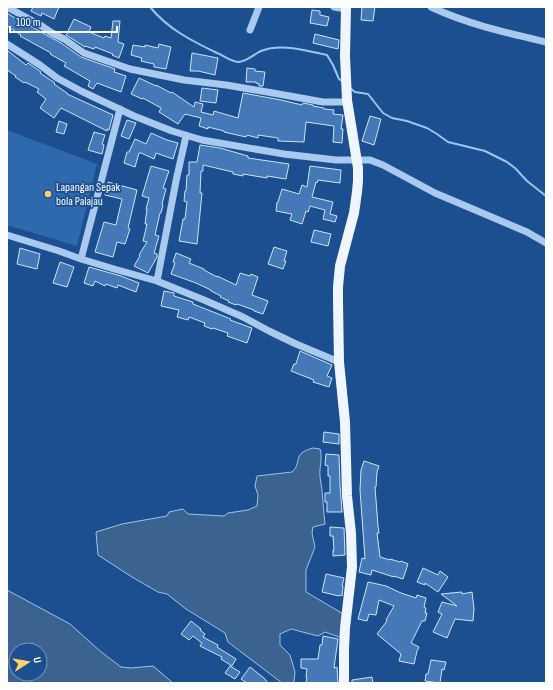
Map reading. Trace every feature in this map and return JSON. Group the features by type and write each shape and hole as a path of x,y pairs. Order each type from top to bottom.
{"main road":[{"path":"344,683 345,628 351,584 352,560 347,496 345,422 339,362 338,287 340,266 356,202 358,181 357,160 347,101 346,8"}],"street":[{"path":"7,7 36,22 84,53 130,70 323,102 347,101"},
{"path":"250,30 259,7"},
{"path":"334,7 346,8"},
{"path":"431,7 467,22 546,42"},
{"path":"7,44 57,78 81,91 155,125 202,140 284,154 331,160 370,160 435,192 527,232 546,243"},
{"path":"80,259 120,109"},
{"path":"157,281 186,136"},
{"path":"7,235 59,250 80,259 157,281 222,308 296,344 339,362"}],"shaded area":[{"name":"Lapangan Sepak bola Palajau","path":"7,130 97,164 77,246 7,225"},
{"path":"313,448 320,449 321,452 320,477 325,524 313,527 312,533 315,547 306,570 306,592 345,615 342,638 325,632 318,636 291,629 280,634 280,645 290,655 295,672 294,682 282,683 228,642 225,633 186,609 167,594 158,592 98,555 96,532 122,524 167,516 169,512 183,509 188,514 224,516 228,513 248,510 257,506 258,495 255,486 257,476 292,472 297,465 298,458 302,453"},
{"path":"7,590 70,624 100,651 121,667 131,668 153,666 173,683 7,683"}],"building":[{"path":"33,7 59,7 54,19 42,13 41,16 31,11"},
{"path":"362,7 375,7 373,21 361,20"},
{"path":"312,10 320,11 320,15 329,17 327,26 310,23"},
{"path":"7,13 26,25 27,24 61,43 81,57 115,69 114,72 126,76 121,92 97,83 93,89 88,86 90,81 64,66 66,63 20,36 21,35 7,26"},
{"path":"74,19 91,27 89,32 104,38 105,36 111,38 113,21 120,21 118,42 124,44 119,58 95,47 94,49 85,47 66,35"},
{"path":"315,34 339,40 338,49 313,43"},
{"path":"159,44 171,47 166,69 154,67 154,64 141,61 142,58 131,55 133,45 145,47 145,45 158,48"},
{"path":"7,50 26,65 28,63 37,69 67,94 113,115 109,130 107,129 107,131 61,108 54,118 40,108 46,99 37,92 39,89 25,82 24,83 7,70"},
{"path":"192,53 218,58 215,75 198,71 190,71"},
{"path":"247,68 265,72 263,86 259,86 256,82 246,82"},
{"path":"139,78 171,93 172,92 194,107 195,102 203,104 201,112 213,115 214,111 238,118 243,93 334,110 333,114 343,115 341,129 343,129 342,143 333,142 334,126 306,122 304,142 278,141 278,138 258,135 258,138 247,135 246,137 208,127 208,129 199,126 201,118 185,114 178,124 159,112 161,108 143,98 142,99 131,94"},
{"path":"202,88 218,90 216,103 200,101"},
{"path":"370,116 381,119 374,145 362,141"},
{"path":"127,120 136,123 129,139 121,136"},
{"path":"59,121 67,124 64,134 56,132"},
{"path":"94,132 105,135 102,144 104,145 102,154 88,150"},
{"path":"151,133 178,143 173,159 156,153 154,159 139,153 135,167 124,163 127,152 129,152 135,139 146,144"},
{"path":"200,145 220,148 248,156 248,158 289,164 286,179 267,176 267,178 243,174 243,176 233,174 233,172 203,165 203,171 201,171 200,193 202,193 197,244 179,241 183,219 185,219 187,202 184,201 187,175 189,175 189,162 197,162"},
{"path":"151,166 169,171 163,188 166,189 155,235 159,236 154,253 157,254 157,257 148,273 134,266 147,242 143,241 147,224 145,224 146,209 149,198 142,196"},
{"path":"310,166 341,170 340,183 318,180 317,183 316,182 312,197 333,202 330,214 337,216 335,222 323,219 325,210 310,206 308,212 306,211 302,224 290,220 292,214 276,211 277,202 282,189 299,194 302,185 307,187"},
{"path":"108,182 137,190 128,228 130,229 125,244 117,242 113,257 95,252 104,222 116,225 122,199 105,195"},
{"path":"314,230 331,234 328,246 311,242"},
{"path":"274,247 287,251 283,269 268,264"},
{"path":"20,248 40,254 37,269 17,264"},
{"path":"176,253 191,259 189,263 236,285 240,273 250,276 251,274 258,277 252,295 268,301 263,314 228,302 229,301 220,297 221,296 211,290 171,274 175,263 173,262"},
{"path":"60,262 74,267 67,287 53,283"},
{"path":"89,267 139,283 136,292 118,285 117,288 106,284 105,286 95,281 93,286 84,283"},
{"path":"164,291 174,293 174,296 193,302 193,304 252,328 247,343 227,336 228,333 204,326 205,323 189,317 188,320 177,317 179,310 161,306"},
{"path":"300,351 332,365 327,376 332,378 329,387 313,382 314,380 291,371 294,364 296,364"},
{"path":"324,432 339,434 339,444 323,442"},
{"path":"326,454 339,455 342,512 327,512 325,493 330,493 330,476 328,476 328,466 325,465"},
{"path":"364,461 379,466 375,487 379,533 377,533 380,557 401,561 408,564 403,579 372,570 371,575 359,572 362,558 365,559 360,490 361,470"},
{"path":"330,527 344,528 345,555 333,556 333,536 330,536"},
{"path":"423,568 438,575 440,571 448,577 438,592 425,583 425,585 417,582"},
{"path":"326,574 344,578 342,596 322,592"},
{"path":"368,582 386,586 416,598 417,595 426,598 424,607 426,608 425,613 427,613 425,621 422,621 411,643 419,647 414,664 399,661 401,654 377,634 387,621 386,620 394,606 379,600 376,615 369,614 367,621 358,619"},
{"path":"462,592 462,594 472,592 474,609 473,621 455,619 447,638 433,632 442,614 438,612 442,602 457,606 441,594"},
{"path":"191,621 205,634 203,637 218,645 217,647 236,659 232,666 221,659 222,657 200,646 202,643 193,636 189,640 181,634"},
{"path":"323,636 338,639 334,668 337,667 338,683 306,683 307,669 301,668 301,659 318,659"},
{"path":"431,660 446,662 444,670 442,669 440,683 425,681"},
{"path":"230,666 240,672 235,679 225,673"},
{"path":"250,667 268,683 247,683 241,679"},
{"path":"372,677 373,683 352,683 352,680"}],"waterway":[{"path":"150,7 165,22 181,34 233,61 239,62 248,59 261,51 269,49 286,48 302,50 327,55 339,79 342,81"},
{"path":"350,88 355,92 368,94 383,113 392,118 407,121 427,128 448,142 485,151 507,162 546,196"}],"place":[{"name":"Lapangan Sepak bola Palajau","path":"48,194"}]}
